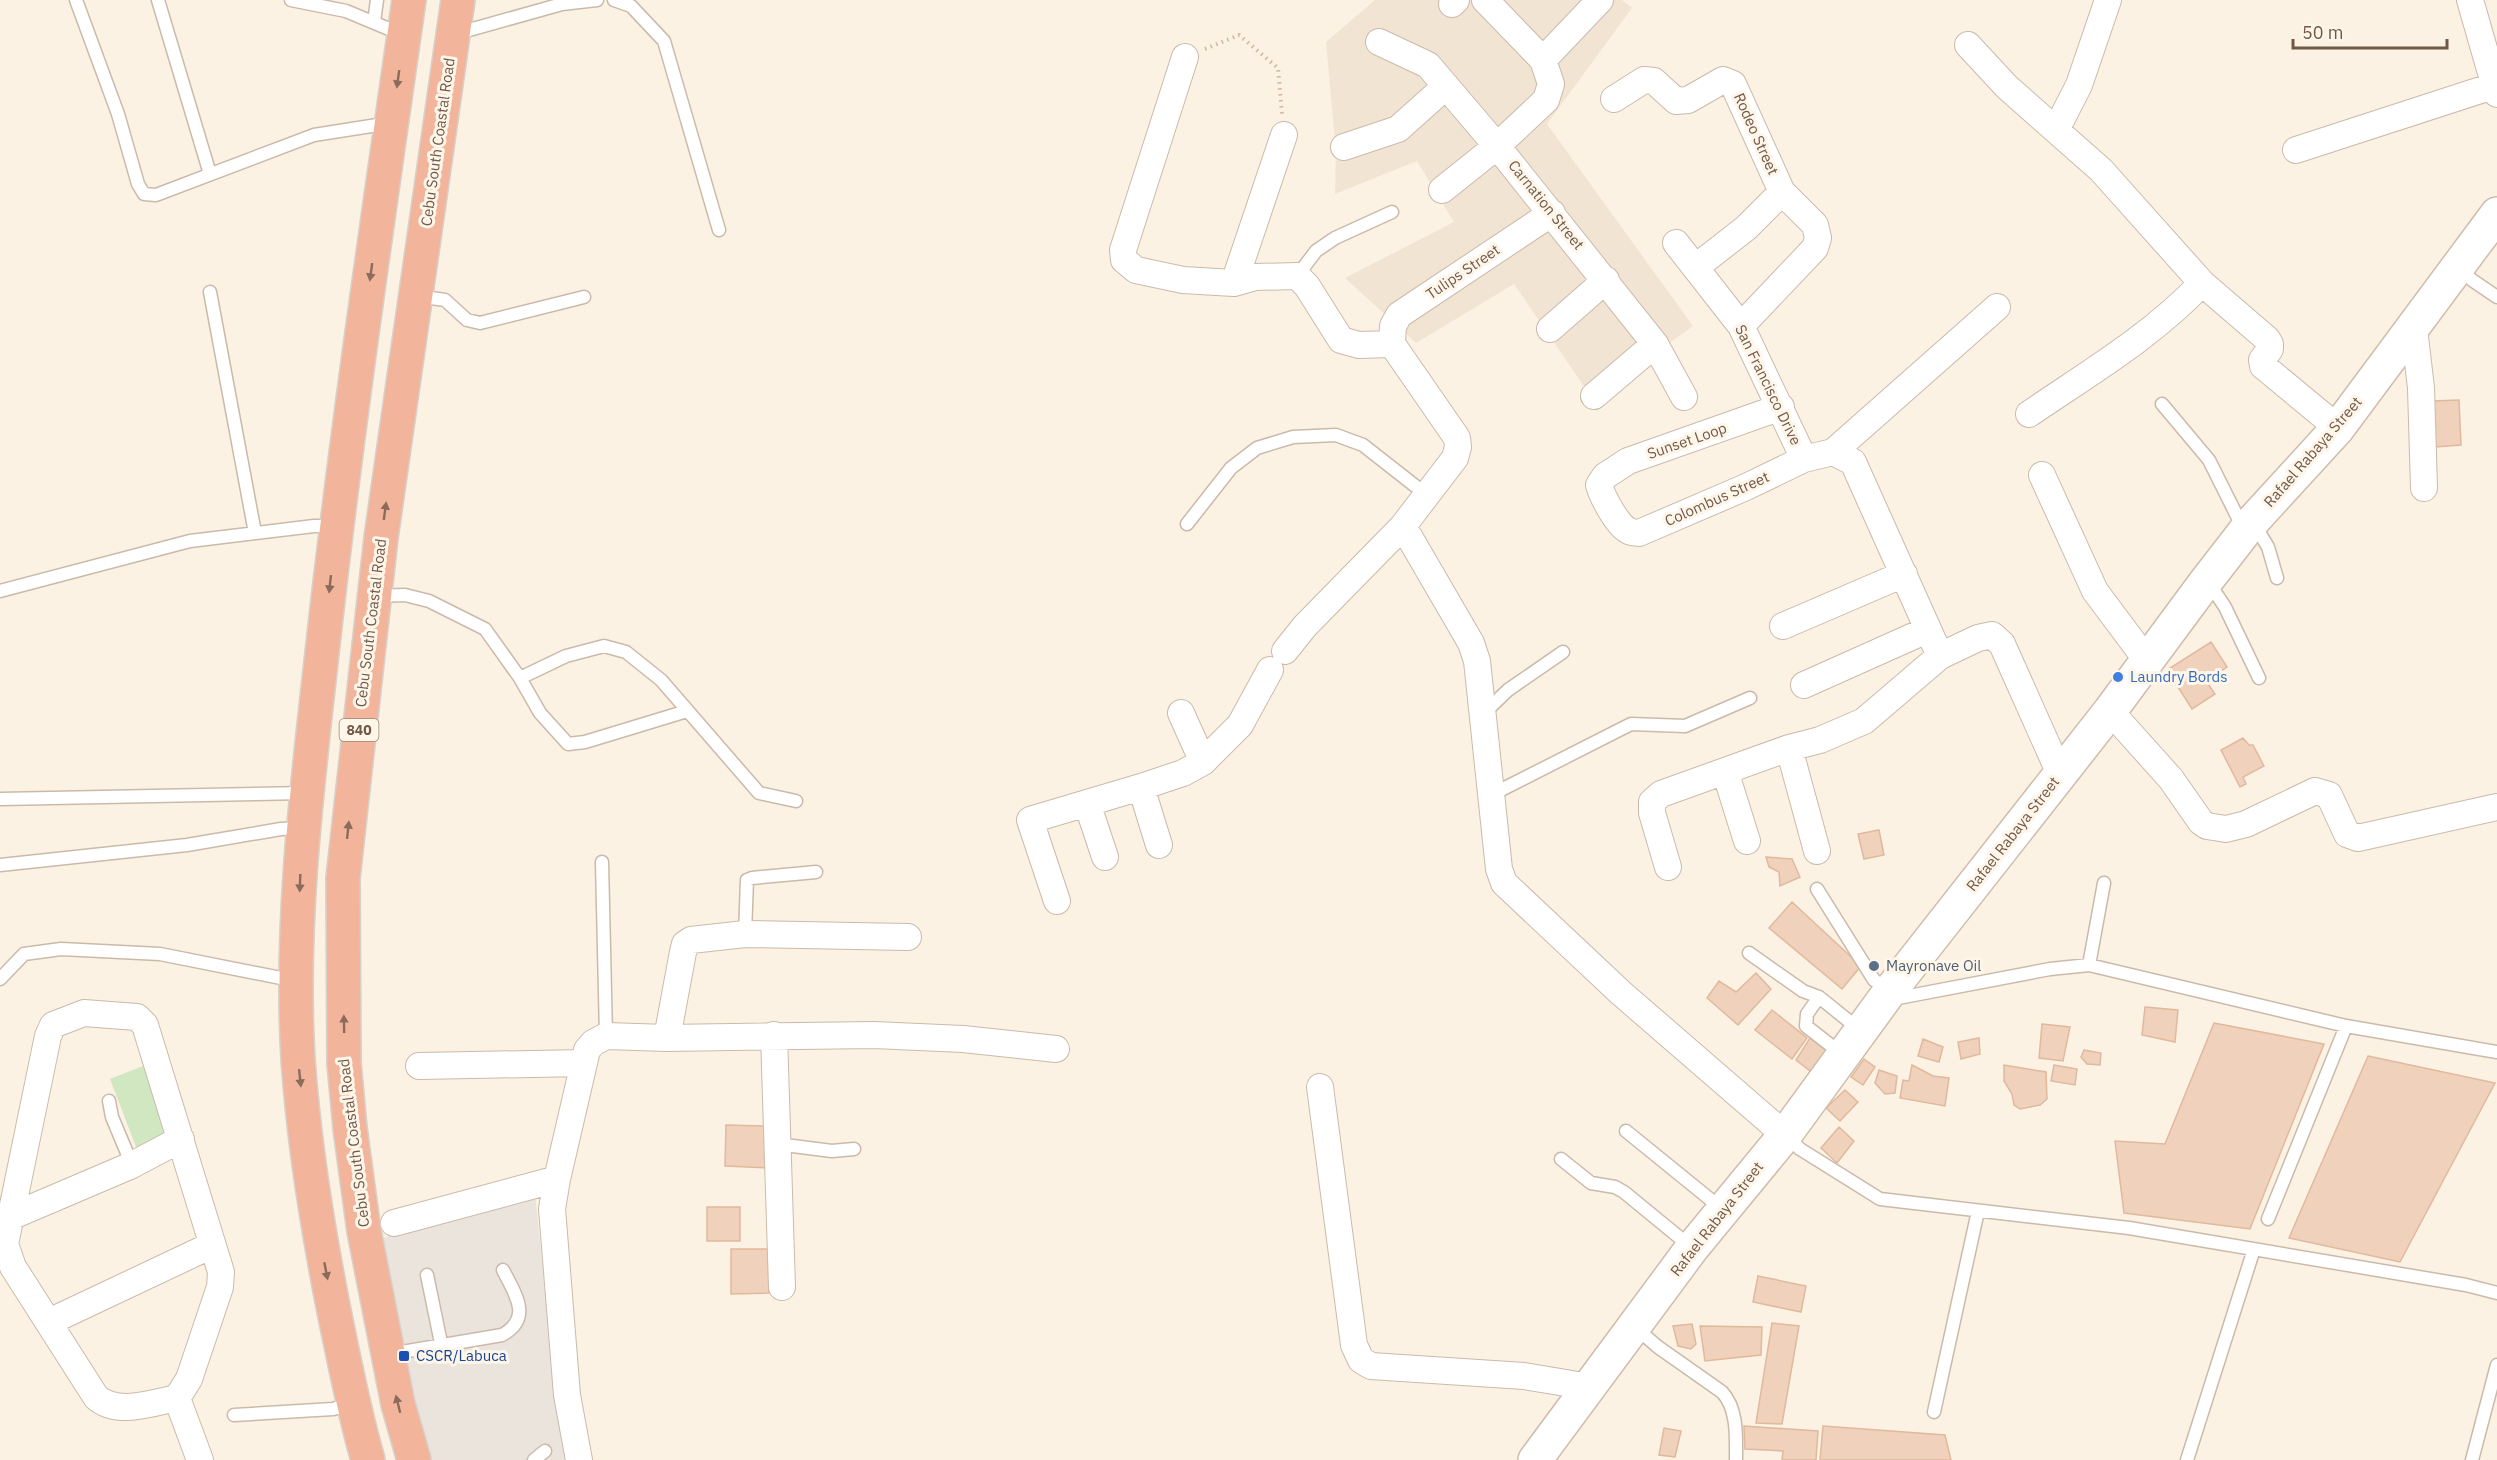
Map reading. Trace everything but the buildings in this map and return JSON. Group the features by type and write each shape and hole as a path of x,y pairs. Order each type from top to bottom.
{"highway":[{"path":"368,1460 353,1403 320,1242 305,1130 298,1058 297,981 300,874 336,526 409,0"},
{"name":"Cebu South Coastal Road","path":"414,1460 398,1404 364,1230 350,1128 344,1063 343,878 374,596 458,0"}],"main road":[{"name":"Rafael Rabaya Street","path":"1535,1460 1692,1248 1785,1135 1887,996 2148,662 2248,526 2338,428 2497,214"}],"street":[{"path":"1442,190 1497,146 1546,100 1551,84 1543,60 1485,0"},
{"path":"2056,130 2079,85 2108,0"},
{"path":"2296,150 2495,90 2470,0"},
{"path":"1543,60 1592,3"},
{"name":"Carnation Street","path":"1379,42 1428,65 1606,280 1655,344 1684,397"},
{"path":"1968,45 2007,87 2101,170 2202,283 2267,339 2270,349 2262,360 2263,366 2338,428"},
{"path":"1057,901 1030,820 1141,787 1203,762 1240,725 1277,661 1305,626 1403,526 1428,496 1455,458 1458,447 1456,438 1392,344 1359,345 1341,340 1307,286 1297,276 1255,277 1234,283 1183,280 1136,270 1124,260 1123,250 1185,57"},
{"name":"Rodeo Street","path":"1614,99 1644,80 1654,81 1676,101 1688,100 1723,80 1733,84 1782,192 1815,225 1818,238 1815,248 1741,326"},
{"path":"1344,147 1398,129 1446,86"},
{"path":"1234,283 1284,135"},
{"path":"1696,267 1746,228 1782,192"},
{"name":"Tulips Street","path":"1392,344 1393,326 1399,315 1552,213"},
{"name":"San Francisco Drive","path":"1676,243 1741,326 1804,459 1843,457"},
{"path":"1550,329 1606,280"},
{"path":"2029,414 2139,339 2182,305 2202,283"},
{"path":"1940,656 1904,574 1843,457 1997,307"},
{"path":"2414,328 2421,388 2424,488"},
{"path":"1594,396 1655,344"},
{"name":"Sunset Loop","path":"1629,531 1622,525 1602,496 1599,485 1605,476 1628,461 1781,407"},
{"name":"Colombus Street","path":"1629,531 1639,532 1746,487 1804,459"},
{"path":"2042,475 2094,591 2148,662"},
{"path":"1403,526 1471,643 1477,661 1499,869 1504,883 1621,993 1785,1135"},
{"path":"1783,626 1904,574"},
{"path":"1804,685 1927,630"},
{"path":"1668,867 1652,813 1652,802 1661,794 1789,748 1820,740 1864,721 1940,656 1978,638 1992,635 2002,644 2060,774"},
{"path":"2110,711 2171,779 2201,822 2213,828 2226,829 2246,824 2314,791 2329,795 2347,834 2358,838 2497,807"},
{"path":"1181,713 1203,762"},
{"path":"1789,748 1818,851"},
{"path":"1725,771 1747,841"},
{"path":"1141,787 1159,845"},
{"path":"1087,803 1105,857"},
{"path":"667,1038 685,944 690,940 745,934 908,937"},
{"path":"84,1013 137,1017 145,1025 181,1139 221,1272 220,1287 189,1379 177,1398 120,1408 106,1406 96,1397 13,1267 6,1244 48,1035 53,1025 84,1013"},
{"path":"774,1035 782,1287"},
{"path":"579,1460 567,1395 552,1209 587,1050 593,1043 606,1036 667,1038 874,1035 963,1039 1056,1049"},
{"path":"419,1066 584,1063"},
{"path":"1320,1087 1354,1345 1361,1360 1371,1366 1524,1376 1590,1387"},
{"path":"10,1217 132,1165 181,1139"},
{"path":"394,1223 557,1179"},
{"path":"49,1322 212,1245"},
{"path":"177,1398 200,1460"}],"lane":[{"path":"76,0 118,114 138,184 144,194 156,195 314,135 392,122"},
{"path":"158,0 210,174"},
{"path":"291,0 346,11 404,35"},
{"path":"374,22 377,0"},
{"path":"453,34 562,4 597,0"},
{"path":"614,0 632,6 664,41 719,230"},
{"path":"1297,276 1316,251 1335,238 1392,212"},
{"path":"2459,267 2472,280 2497,297"},
{"path":"210,292 255,533"},
{"path":"415,296 445,300 467,320 480,323 584,297"},
{"path":"2162,404 2209,460 2248,526 2268,547 2277,578"},
{"path":"1187,524 1231,468 1257,448 1293,437 1336,435 1363,445 1428,496"},
{"path":"0,591 190,541 314,526 336,526"},
{"path":"2207,580 2225,607 2259,678"},
{"path":"374,596 405,595 429,601 485,629 520,678 540,713 568,744 585,742 687,711"},
{"path":"520,678 566,656 604,646 626,652 661,680 759,793 796,801"},
{"path":"1483,715 1508,690 1563,652"},
{"path":"1491,795 1631,724 1685,726 1750,698"},
{"path":"0,799 307,793"},
{"path":"0,865 187,845 281,829 304,828"},
{"path":"602,862 606,1036"},
{"path":"745,934 747,880 816,872"},
{"path":"2090,964 2104,883"},
{"path":"1817,889 1874,980 1887,996 2090,964 2346,1026 2497,1052"},
{"path":"0,980 24,954 61,949 160,954 297,981"},
{"path":"1749,953 1803,991 1819,998 1852,1043"},
{"path":"1819,998 1807,1014 1806,1026 1852,1043"},
{"path":"2268,1219 2346,1026"},
{"path":"109,1101 112,1117 132,1165"},
{"path":"1626,1131 1711,1200 1720,1212"},
{"path":"1785,1135 1800,1149 1880,1199 2128,1228 2475,1286 2497,1293"},
{"path":"777,1144 832,1152 854,1149"},
{"path":"1561,1159 1592,1184 1615,1187 1624,1192 1692,1248"},
{"path":"1934,1412 1978,1211"},
{"path":"2187,1460 2254,1249"},
{"path":"388,1354 441,1343 502,1335 514,1328 520,1313 516,1295 503,1270"},
{"path":"427,1275 441,1343"},
{"path":"1634,1327 1658,1347 1722,1392 1728,1399 1735,1425 1736,1460"},
{"path":"2472,1460 2497,1365"},
{"path":"234,1415 333,1409 353,1403"},
{"path":"534,1460 545,1451"}],"path":[{"path":"1185,57 1239,35 1278,68 1284,135"}],"shaded area":[{"path":"1375,0 1622,0 1632,8 1547,124 1693,326 1592,398 1514,284 1416,343 1345,278 1454,222 1417,161 1335,194 1336,151 1326,42"},
{"path":"535,1193 556,1399 569,1460 431,1460 408,1371 380,1239"}],"green space":[{"path":"148,1064 176,1138 138,1152 110,1079"}],"place":[{"name":"Laundry Bords","path":"2118,677"},
{"name":"Mayronave Oil","path":"1874,966"},
{"name":"CSCR/Labuca","path":"404,1356"}]}
